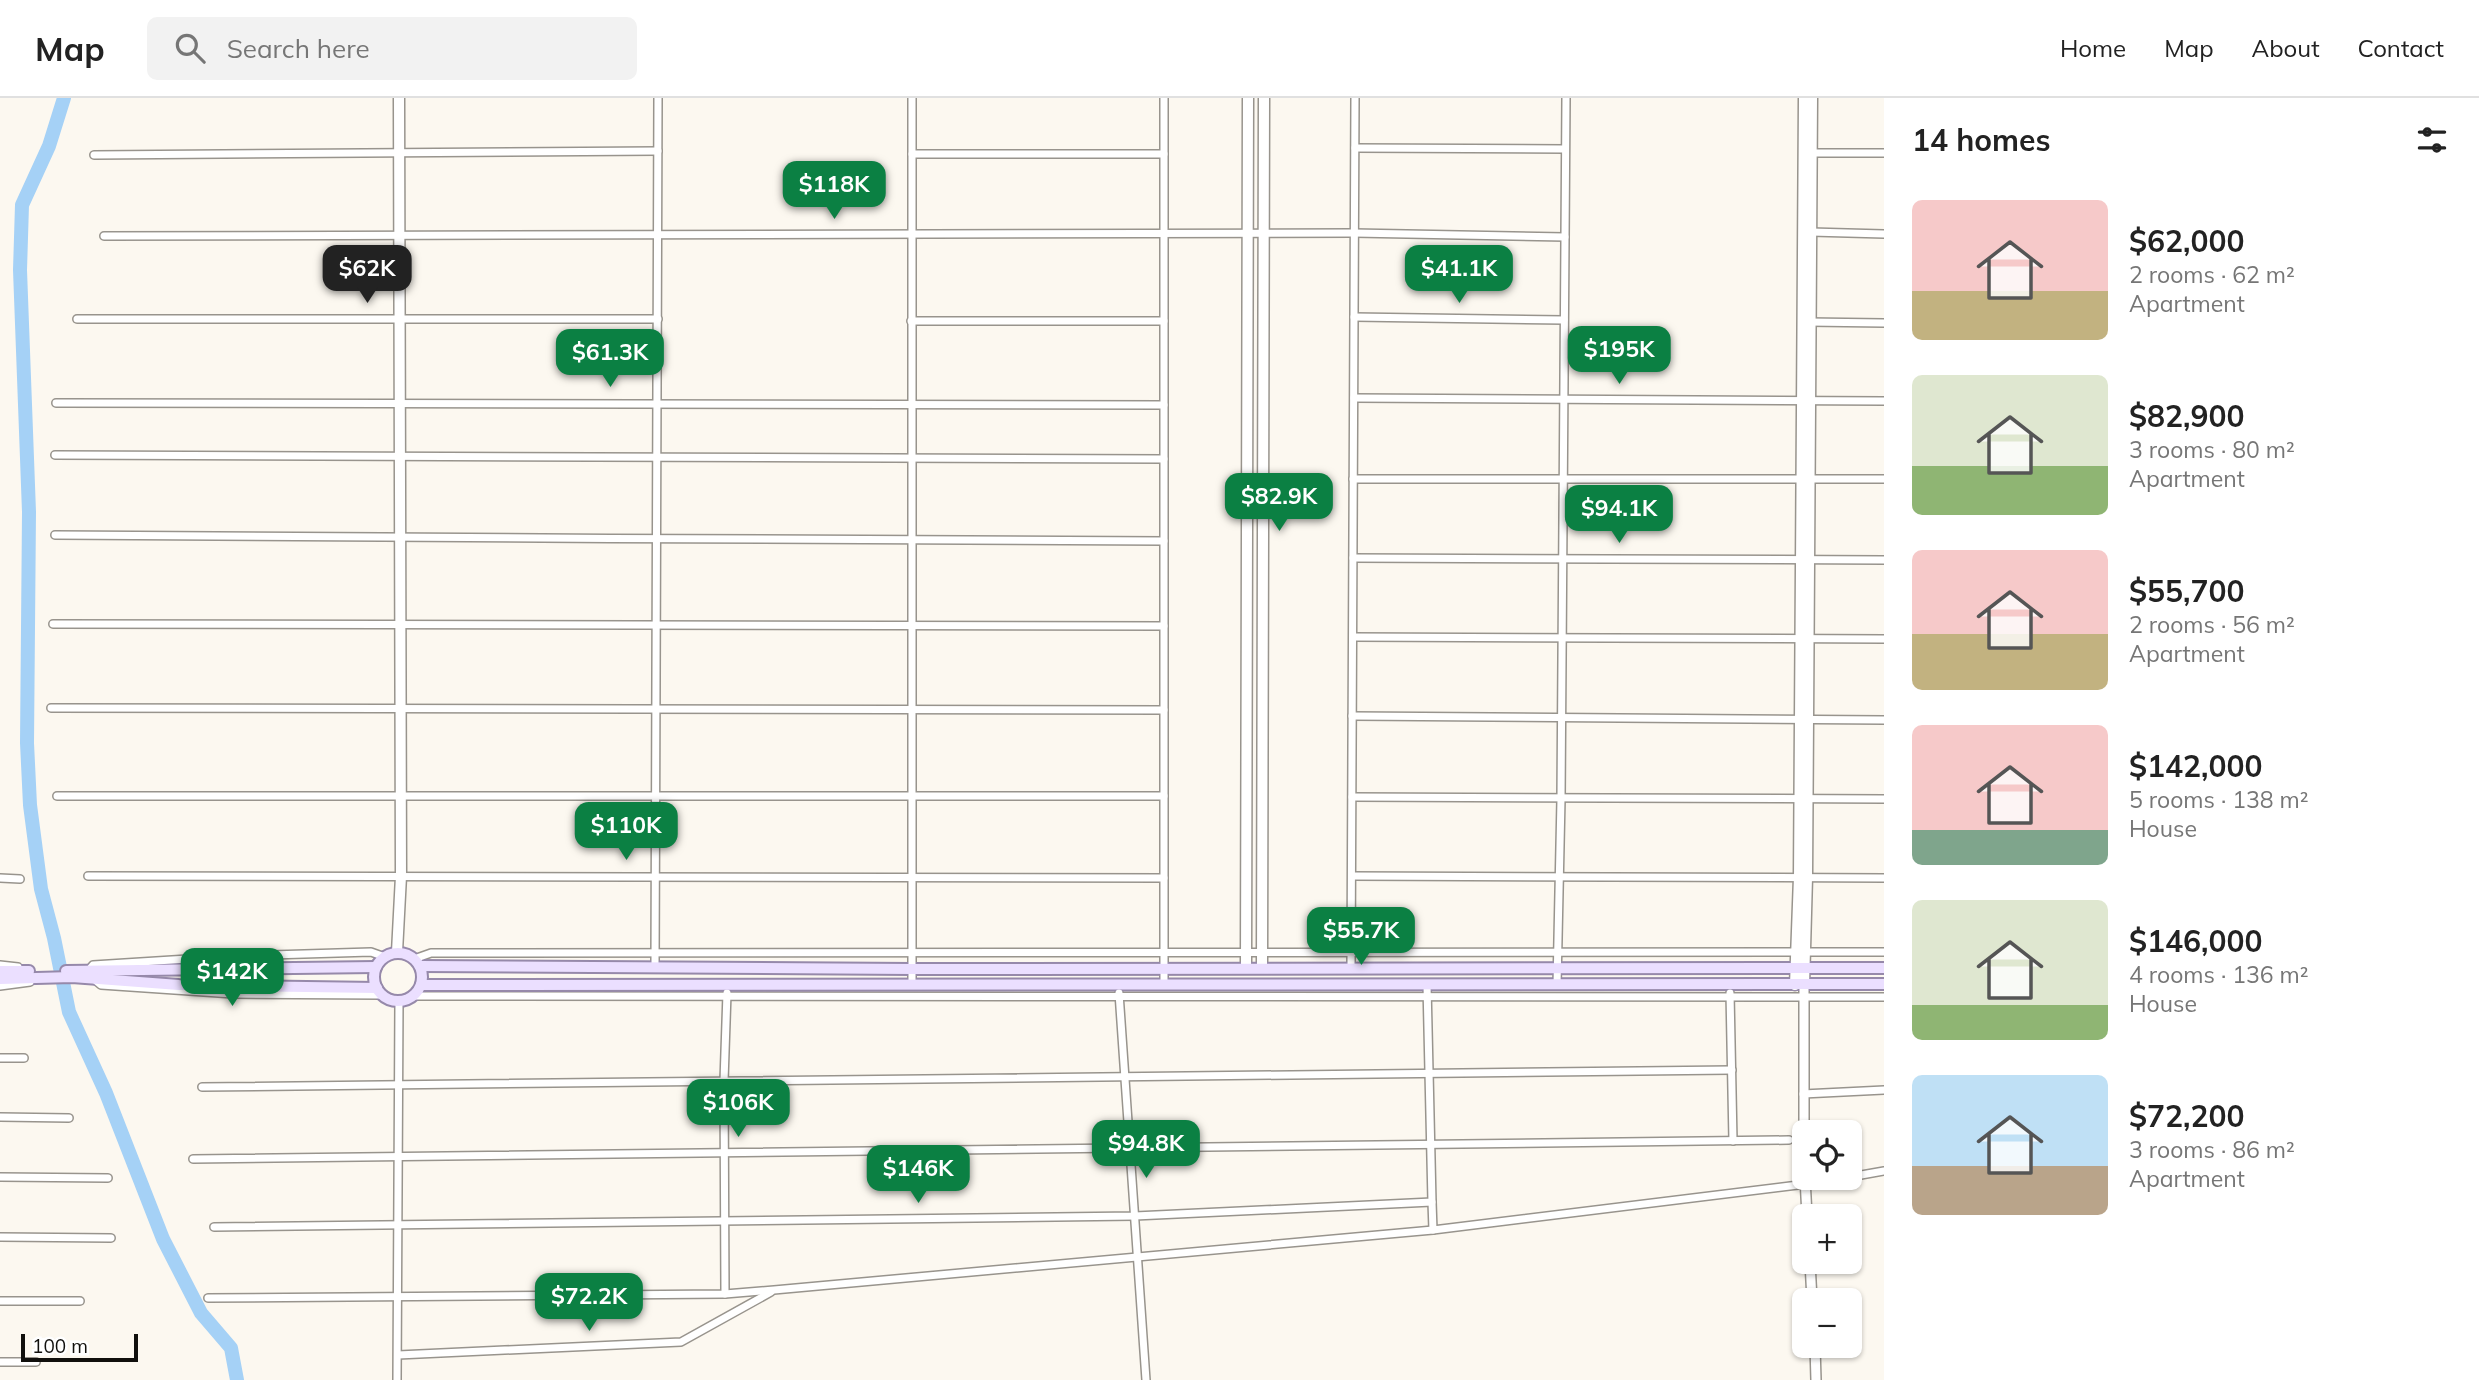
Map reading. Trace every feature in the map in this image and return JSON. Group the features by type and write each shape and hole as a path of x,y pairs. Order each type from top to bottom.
{"main road":[{"path":"397,952 401,876 399,98"},
{"path":"1247,968 1248,98"},
{"path":"1262,968 1264,98"},
{"path":"1801,989 1806,480 1804,98"},
{"path":"1806,322 1811,232 1812,98"},
{"path":"379,992 374,978 376,967 385,957 397,952 417,962 655,968 1884,968"},
{"path":"0,971 91,975 179,985 379,992 399,1001 413,996 421,985 422,975 417,962"},
{"path":"91,975 376,967"},
{"path":"0,979 32,974"},
{"path":"421,985 1164,983 1557,985 1730,991 1884,984"}],"street":[{"path":"655,968 658,98"},
{"path":"912,98 912,984"},
{"path":"1164,98 1164,983"},
{"path":"1352,969 1355,98"},
{"path":"1557,985 1561,799 1566,98"},
{"path":"1355,148 1565,149"},
{"path":"94,155 658,151"},
{"path":"1812,153 1884,153"},
{"path":"912,154 1164,155"},
{"path":"1811,232 1884,234"},
{"path":"104,236 1354,233 1565,237"},
{"path":"1354,317 1564,320"},
{"path":"77,319 657,319"},
{"path":"911,321 1164,321"},
{"path":"1806,322 1884,323"},
{"path":"1354,398 1884,401"},
{"path":"56,403 1164,404"},
{"path":"55,455 1164,458"},
{"path":"1353,479 1884,479"},
{"path":"55,535 401,539 1164,541"},
{"path":"1353,558 1884,560"},
{"path":"53,624 1164,626"},
{"path":"1353,637 1884,639"},
{"path":"51,708 1164,710"},
{"path":"1352,716 1884,720"},
{"path":"57,796 1164,796"},
{"path":"1352,797 1884,799"},
{"path":"88,876 1164,878"},
{"path":"1352,876 1884,878"},
{"path":"0,878 20,879"},
{"path":"91,975 93,965 223,957 372,952 385,957"},
{"path":"417,962 431,953 1884,952"},
{"path":"0,965 32,974 29,983 0,986"},
{"path":"1118,983 1146,1380"},
{"path":"725,1294 724,1082 727,984"},
{"path":"1427,985 1433,1230"},
{"path":"1804,1120 1801,989 1884,997"},
{"path":"413,996 1119,995 1428,998 1730,991 1733,1141"},
{"path":"397,1380 399,1001"},
{"path":"0,1058 24,1058"},
{"path":"202,1087 1732,1070"},
{"path":"1803,1094 1884,1090"},
{"path":"0,1117 69,1118"},
{"path":"193,1158 1789,1140"},
{"path":"1862,1175 1884,1171"},
{"path":"0,1177 108,1178"},
{"path":"208,1298 725,1294 1433,1230 1792,1183"},
{"path":"214,1227 1135,1216 1432,1202"},
{"path":"0,1237 111,1238"},
{"path":"398,1355 681,1342 774,1290"},
{"path":"0,1301 80,1301"},
{"path":"1815,1358 1816,1380"},
{"path":"0,1362 36,1362"}],"waterway":[{"path":"64,98 49,146 22,205 20,270 29,512 27,743 30,805 41,889 69,1012 106,1093 163,1239 201,1313 231,1348 237,1380"}]}
